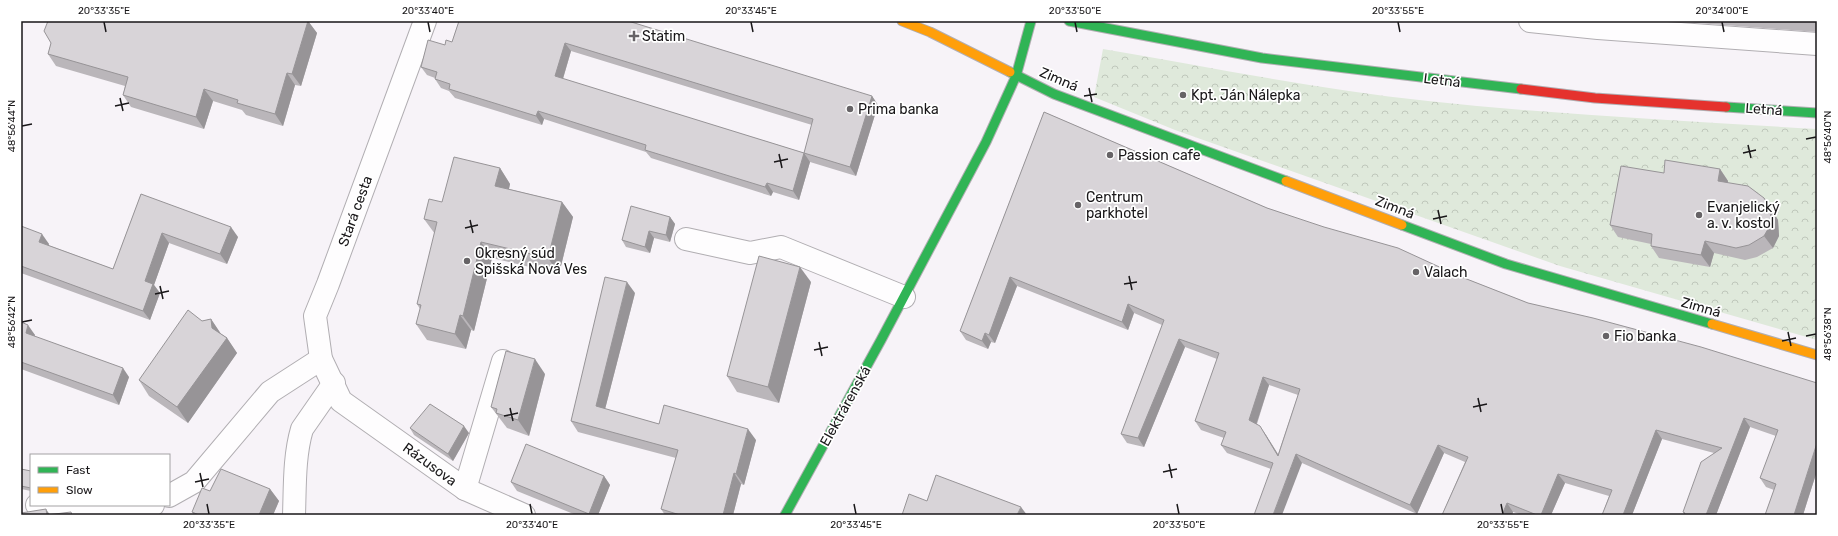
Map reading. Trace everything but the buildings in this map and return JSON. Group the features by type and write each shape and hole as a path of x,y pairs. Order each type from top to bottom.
{"street":[{"name":"Stará cesta","path":"338,392 321,359 315,316 425,21"},
{"name":"Zimná","path":"902,21 930,32 1054,94 1506,264 1817,355"},
{"name":"Elektrárenská","path":"785,515 904,297 986,142 1016,76 1031,21"},
{"name":"Letná","path":"1069,21 1270,59 1595,98 1817,113"},
{"path":"1530,21 1598,28 1817,44"},
{"path":"686,239 750,253 781,248 904,297"},
{"path":"170,495 194,482 270,392 321,359"},
{"path":"465,489 503,361"},
{"path":"294,515 299,437 302,429 338,392"},
{"name":"Rázusova","path":"338,392 465,489 524,515"},
{"path":"47,506 135,515 151,506"}],"green space":[{"path":"1103,49 1346,91 1428,101 1573,114 1817,129 1817,340 1560,266 1175,130 1094,97"}],"traffic: fast":[{"path":"785,515 881,340 986,142 1016,76 1031,21"},
{"path":"1069,21 1262,58 1521,89"},
{"path":"1010,72 1054,94 1286,181"},
{"path":"1726,107 1817,113"},
{"path":"1402,225 1506,264 1712,324"}],"traffic: slow":[{"path":"902,21 930,32 1010,72"},
{"path":"1286,181 1402,225"},
{"path":"1712,324 1817,355"}],"traffic: jam":[{"path":"1521,89 1595,98 1726,107"}],"place":[{"name":"Statim","path":"634,36"},
{"name":"Kpt. Ján Nálepka","path":"1183,95"},
{"name":"Prima banka","path":"850,109"},
{"name":"Passion cafe","path":"1110,155"},
{"name":"Centrum parkhotel","path":"1078,205"},
{"name":"Evanjelický a. v. kostol","path":"1699,215"},
{"name":"Okresný súd Spišská Nová Ves","path":"467,261"},
{"name":"Valach","path":"1416,272"},
{"name":"Fio banka","path":"1606,336"}]}
